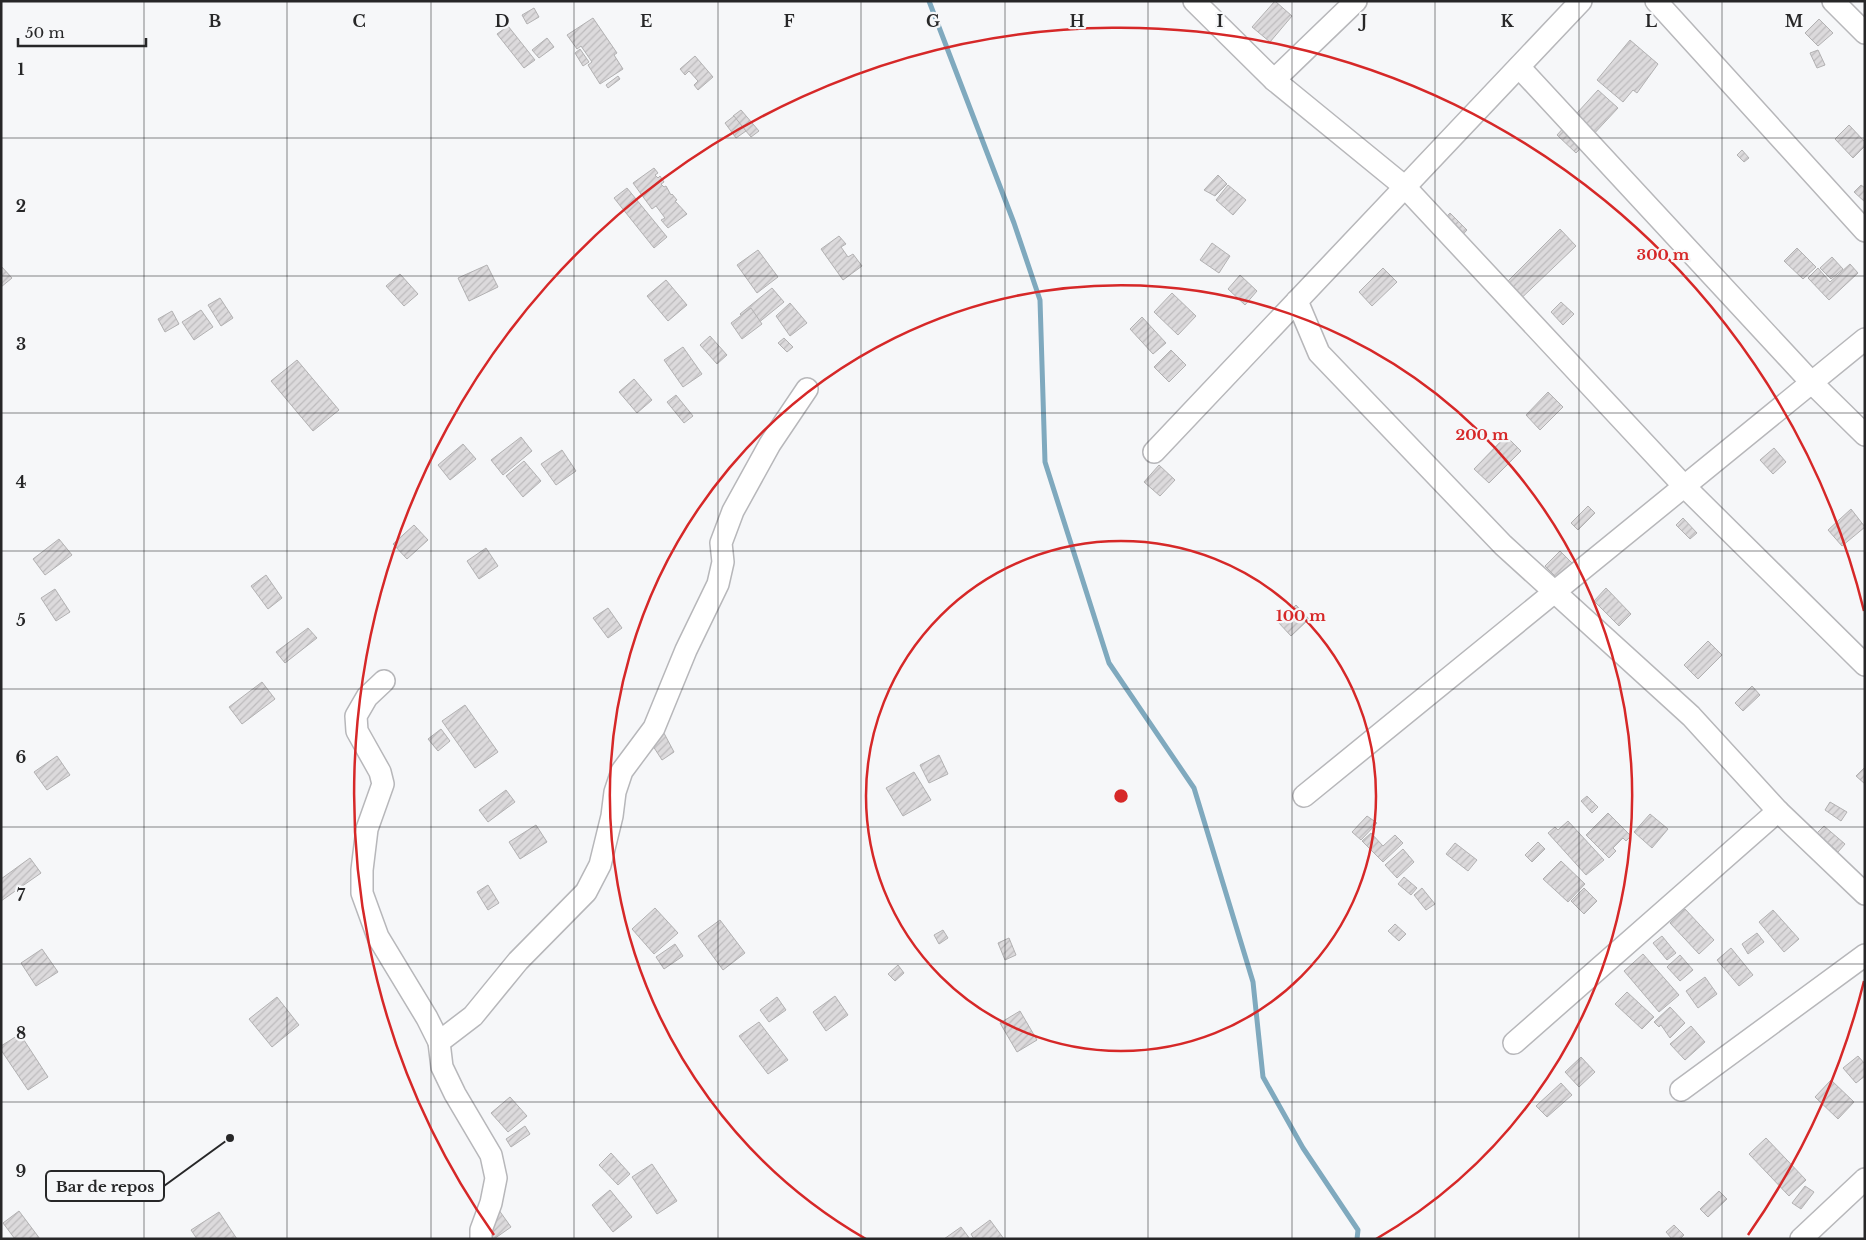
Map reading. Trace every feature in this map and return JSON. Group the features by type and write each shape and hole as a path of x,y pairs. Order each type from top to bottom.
{"street":[{"path":"1194,1 1274,80 1405,186 1684,486 1865,665"},
{"path":"1274,80 1356,1"},
{"path":"1154,452 1581,1"},
{"path":"1656,1 1865,231"},
{"path":"1833,1 1865,33"},
{"path":"1518,67 1811,382 1865,435"},
{"path":"1297,301 1319,352 1503,545 1691,716 1778,811 1865,894"},
{"path":"1304,796 1865,338"},
{"path":"439,1042 473,1016 518,961 586,892 600,865 612,816 615,792 622,771 654,728 686,650 718,584 723,562 720,543 733,511 770,444 807,389"},
{"path":"384,681 367,698 356,716 357,731 380,772 383,784 367,829 362,870 362,893 378,937 427,1018 439,1042 442,1067 455,1094 491,1155 496,1178 491,1203 481,1230 482,1239"},
{"path":"1514,1043 1778,811"},
{"path":"1681,1090 1865,955"},
{"path":"1802,1239 1865,1179"}],"building":[{"path":"1275,1 1292,16 1270,42 1252,27"},
{"path":"534,8 539,17 527,24 522,15"},
{"path":"593,18 617,53 614,55 623,69 600,84 588,65 592,62 581,46 577,49 567,35"},
{"path":"1819,19 1833,33 1818,46 1805,33"},
{"path":"508,26 535,60 524,68 497,34"},
{"path":"547,38 554,47 539,58 532,50"},
{"path":"1630,40 1658,64 1637,93 1633,90 1623,102 1597,80"},
{"path":"580,49 589,62 583,66 575,53"},
{"path":"1818,50 1825,65 1817,68 1810,53"},
{"path":"695,56 713,77 698,90 694,85 698,81 689,71 685,75 680,69"},
{"path":"618,76 620,79 608,88 606,85"},
{"path":"1598,90 1618,108 1576,153 1557,135"},
{"path":"741,110 759,131 751,137 733,116"},
{"path":"734,116 746,131 736,138 725,123"},
{"path":"1849,125 1865,142 1865,146 1853,158 1835,139"},
{"path":"1742,150 1749,158 1744,162 1737,155"},
{"path":"654,168 658,173 655,175 658,178 660,176 664,182 661,184 664,187 666,186 671,195 677,200 675,201 687,214 668,228 661,220 665,218 656,206 652,209 633,183"},
{"path":"1218,175 1227,184 1215,196 1204,190"},
{"path":"1228,185 1246,200 1233,215 1216,200"},
{"path":"1861,185 1865,188 1865,202 1854,192"},
{"path":"627,188 667,237 654,248 614,198"},
{"path":"1450,213 1467,230 1454,244 1437,227"},
{"path":"1560,229 1576,246 1511,308 1496,293"},
{"path":"839,236 846,244 841,247 848,257 853,254 862,266 843,280 821,249"},
{"path":"1212,243 1230,256 1219,273 1200,260"},
{"path":"1797,248 1816,267 1803,279 1784,261"},
{"path":"758,250 778,277 757,293 737,265"},
{"path":"1832,257 1843,269 1831,279 1820,268"},
{"path":"1850,264 1858,273 1829,300 1808,278 1818,268 1830,282"},
{"path":"487,265 498,287 469,301 458,278"},
{"path":"1,266 12,278 1,287"},
{"path":"1383,268 1397,282 1372,306 1359,292"},
{"path":"400,274 418,294 404,306 386,286"},
{"path":"1240,275 1257,291 1245,305 1228,289"},
{"path":"666,280 687,305 668,321 647,296"},
{"path":"772,288 784,302 752,328 740,314"},
{"path":"1172,293 1196,316 1178,335 1154,312"},
{"path":"220,298 233,318 221,326 208,305"},
{"path":"1561,302 1574,314 1563,325 1551,312"},
{"path":"790,303 807,323 790,336 776,316"},
{"path":"751,308 762,324 742,339 731,323"},
{"path":"201,310 213,327 194,340 182,322"},
{"path":"172,311 179,324 165,332 158,319"},
{"path":"1142,317 1166,343 1153,354 1130,329"},
{"path":"710,336 727,355 717,364 700,345"},
{"path":"784,338 793,347 787,352 778,343"},
{"path":"683,347 702,374 683,387 664,360"},
{"path":"1171,350 1186,365 1169,382 1154,367"},
{"path":"297,360 339,410 313,431 271,381"},
{"path":"634,379 652,400 637,413 619,392"},
{"path":"1548,392 1563,407 1540,430 1526,415"},
{"path":"676,395 693,416 684,423 667,402"},
{"path":"1506,436 1521,451 1489,483 1474,469"},
{"path":"521,437 532,451 503,475 491,460"},
{"path":"463,444 476,459 450,480 438,465"},
{"path":"1774,448 1786,462 1773,474 1760,460"},
{"path":"562,450 576,471 556,485 541,464"},
{"path":"524,461 541,481 523,497 506,476"},
{"path":"1159,465 1175,480 1160,496 1144,482"},
{"path":"1588,506 1595,513 1578,530 1571,523"},
{"path":"1851,509 1865,527 1842,546 1828,530"},
{"path":"1683,518 1697,533 1690,539 1676,525"},
{"path":"414,525 428,540 407,559 393,544"},
{"path":"59,539 72,555 45,575 33,559"},
{"path":"486,548 498,566 479,579 467,561"},
{"path":"1560,551 1572,563 1557,578 1545,566"},
{"path":"266,575 282,598 268,609 251,586"},
{"path":"1606,588 1631,614 1619,626 1594,601"},
{"path":"55,589 70,612 56,621 41,598"},
{"path":"1296,605 1309,619 1291,636 1278,622"},
{"path":"608,608 622,628 608,638 593,618"},
{"path":"308,628 317,638 285,663 276,652"},
{"path":"1708,641 1722,655 1698,679 1684,665"},
{"path":"262,682 275,699 242,724 229,707"},
{"path":"1752,686 1760,695 1743,711 1735,703"},
{"path":"465,705 498,752 475,768 442,721"},
{"path":"657,720 674,752 662,760 642,729"},
{"path":"441,729 450,741 438,751 428,739"},
{"path":"939,755 948,774 929,783 920,765"},
{"path":"57,756 70,775 47,790 34,772"},
{"path":"1865,767 1865,784 1856,776"},
{"path":"914,772 931,800 903,816 886,788"},
{"path":"506,790 515,802 488,822 479,810"},
{"path":"1587,796 1598,807 1592,813 1581,801"},
{"path":"1830,802 1847,812 1841,821 1825,810"},
{"path":"1608,813 1631,836 1626,841 1623,838 1613,848 1616,851 1609,858 1586,835"},
{"path":"1650,814 1668,829 1652,848 1634,832"},
{"path":"1367,816 1377,823 1361,840 1352,832"},
{"path":"1568,821 1604,860 1586,875 1548,833 1555,827 1558,830"},
{"path":"536,825 547,842 520,859 509,842"},
{"path":"1824,826 1845,844 1838,852 1817,833"},
{"path":"1371,833 1383,846 1395,835 1403,843 1383,862 1362,841"},
{"path":"1538,842 1545,849 1532,862 1525,855"},
{"path":"1455,843 1477,860 1468,871 1446,854"},
{"path":"1403,849 1414,862 1397,878 1385,865"},
{"path":"30,858 41,873 1,901 1,879"},
{"path":"1561,861 1585,884 1568,902 1543,879"},
{"path":"1404,877 1417,888 1411,895 1398,884"},
{"path":"488,885 499,903 488,910 477,892"},
{"path":"1422,888 1435,904 1426,910 1414,895"},
{"path":"1584,888 1597,901 1584,914 1571,901"},
{"path":"655,908 678,933 654,954 632,929"},
{"path":"1685,909 1714,940 1699,954 1670,923"},
{"path":"1773,910 1799,939 1784,952 1759,922"},
{"path":"720,920 745,953 723,970 698,936"},
{"path":"1395,924 1406,934 1399,941 1388,931"},
{"path":"943,930 948,938 939,944 934,935"},
{"path":"1757,933 1764,942 1748,954 1742,944"},
{"path":"1662,936 1676,953 1667,960 1653,943"},
{"path":"1009,938 1016,955 1005,960 998,943"},
{"path":"675,944 683,956 664,969 656,957"},
{"path":"1731,948 1753,975 1739,986 1717,960"},
{"path":"42,949 58,972 36,986 21,963"},
{"path":"1643,954 1679,995 1659,1012 1624,971"},
{"path":"1680,955 1693,970 1680,981 1667,967"},
{"path":"898,965 904,973 895,981 888,974"},
{"path":"1705,977 1717,994 1698,1008 1686,991"},
{"path":"1627,992 1654,1017 1642,1029 1615,1004"},
{"path":"835,996 848,1015 826,1031 813,1012"},
{"path":"277,997 299,1025 272,1047 249,1019"},
{"path":"777,997 786,1010 769,1022 760,1010"},
{"path":"1670,1007 1685,1023 1670,1038 1661,1025 1659,1027 1654,1022"},
{"path":"1020,1011 1037,1040 1017,1052 1000,1023"},
{"path":"759,1022 788,1060 768,1074 739,1036"},
{"path":"1691,1026 1705,1042 1685,1060 1670,1044"},
{"path":"20,1034 48,1077 28,1090 1,1050 1,1046"},
{"path":"1858,1056 1865,1064 1865,1076 1856,1083 1843,1068"},
{"path":"1581,1057 1595,1072 1579,1087 1565,1072"},
{"path":"1831,1080 1854,1102 1838,1119 1815,1097"},
{"path":"1561,1083 1572,1095 1547,1117 1536,1106"},
{"path":"510,1097 527,1116 508,1132 491,1113"},
{"path":"525,1126 530,1134 511,1147 506,1139"},
{"path":"1766,1138 1806,1180 1789,1196 1749,1154"},
{"path":"611,1153 630,1174 618,1185 599,1165"},
{"path":"652,1164 677,1201 657,1214 632,1177"},
{"path":"1805,1186 1814,1192 1801,1209 1792,1203"},
{"path":"610,1190 632,1217 613,1232 592,1205"},
{"path":"1719,1191 1727,1199 1708,1217 1700,1209"},
{"path":"496,1206 511,1227 494,1239 489,1239"},
{"path":"19,1211 40,1239 15,1239 3,1223"},
{"path":"219,1212 237,1239 197,1239 191,1230"},
{"path":"990,1220 1004,1239 974,1239 971,1234"},
{"path":"1674,1225 1684,1235 1680,1239 1672,1239 1666,1232"},
{"path":"961,1227 970,1239 944,1239"}],"waterway":[{"path":"929,1 1014,223 1040,300 1045,462 1109,663 1194,788 1253,982 1263,1077 1303,1148 1358,1230 1357,1239"}],"place":[{"name":"Bar de repos","path":"230,1138"}]}
